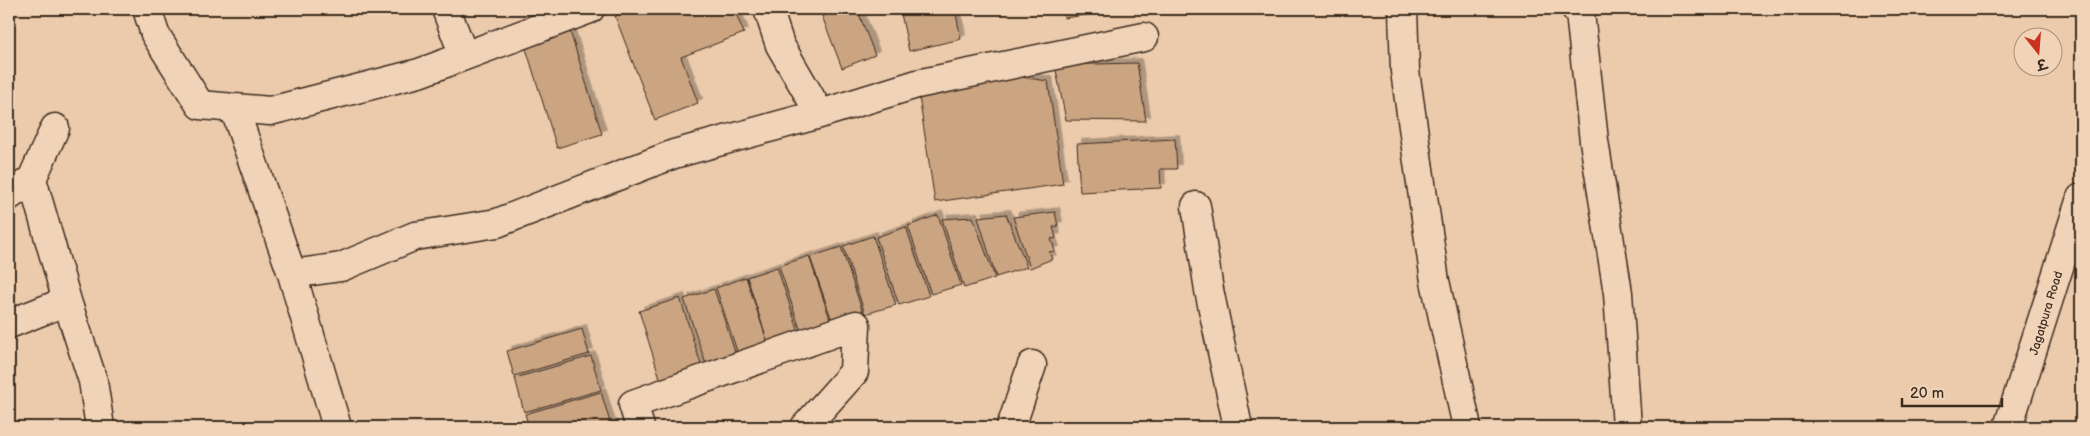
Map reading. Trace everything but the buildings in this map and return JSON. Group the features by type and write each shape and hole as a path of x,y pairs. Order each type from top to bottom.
{"street":[{"path":"147,9 155,34 200,105 270,111 419,73 590,9"},
{"path":"446,9 464,56"},
{"path":"768,9 780,45 820,114"},
{"path":"1403,9 1405,71 1435,281 1466,427"},
{"path":"1576,9 1580,13 1594,140 1618,293 1628,427"},
{"path":"292,274 341,267 415,236 497,223 674,154 820,114 917,84 1144,37"},
{"path":"234,108 292,274 337,427"},
{"path":"9,196 32,179 55,128"},
{"path":"32,179 66,300 93,380 100,427"},
{"name":"Jagatpura Road","path":"2008,427 2033,355 2081,198"},
{"path":"1196,206 1209,290 1238,427"},
{"path":"9,324 66,300"},
{"path":"640,427 633,404 856,325 854,372 805,427"},
{"path":"1011,427 1032,365"}]}
